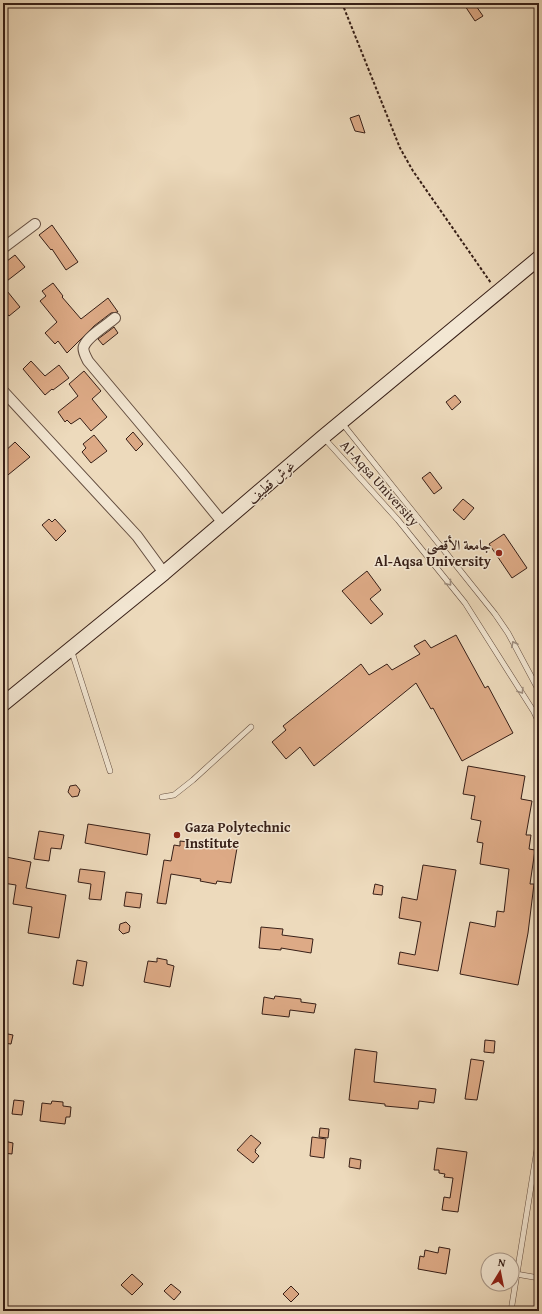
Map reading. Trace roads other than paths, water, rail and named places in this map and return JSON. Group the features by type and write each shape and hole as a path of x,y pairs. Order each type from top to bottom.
{"main road":[{"name":"غوش قطيف","path":"3,704 223,523 497,291 539,258"}],"street":[{"path":"3,248 35,224"},
{"path":"115,318 92,337 84,346 83,350 88,361 223,523"},
{"path":"3,391 137,536 164,572"}],"lane":[{"name":"Al-Aqsa University","path":"342,422 496,614 508,633 539,691"},
{"name":"Al-Aqsa University","path":"323,437 398,520 465,603 534,712 539,723"},
{"path":"71,648 110,771"},
{"path":"162,797 174,795 193,780 251,727"},
{"path":"520,1252 539,1137"},
{"path":"520,1275 539,1278"},
{"path":"511,1311 514,1292"}],"place":[{"name":"جامعة الأقصى Al-Aqsa University","path":"499,553"},
{"name":"Gaza Polytechnic Institute","path":"177,835"}]}
